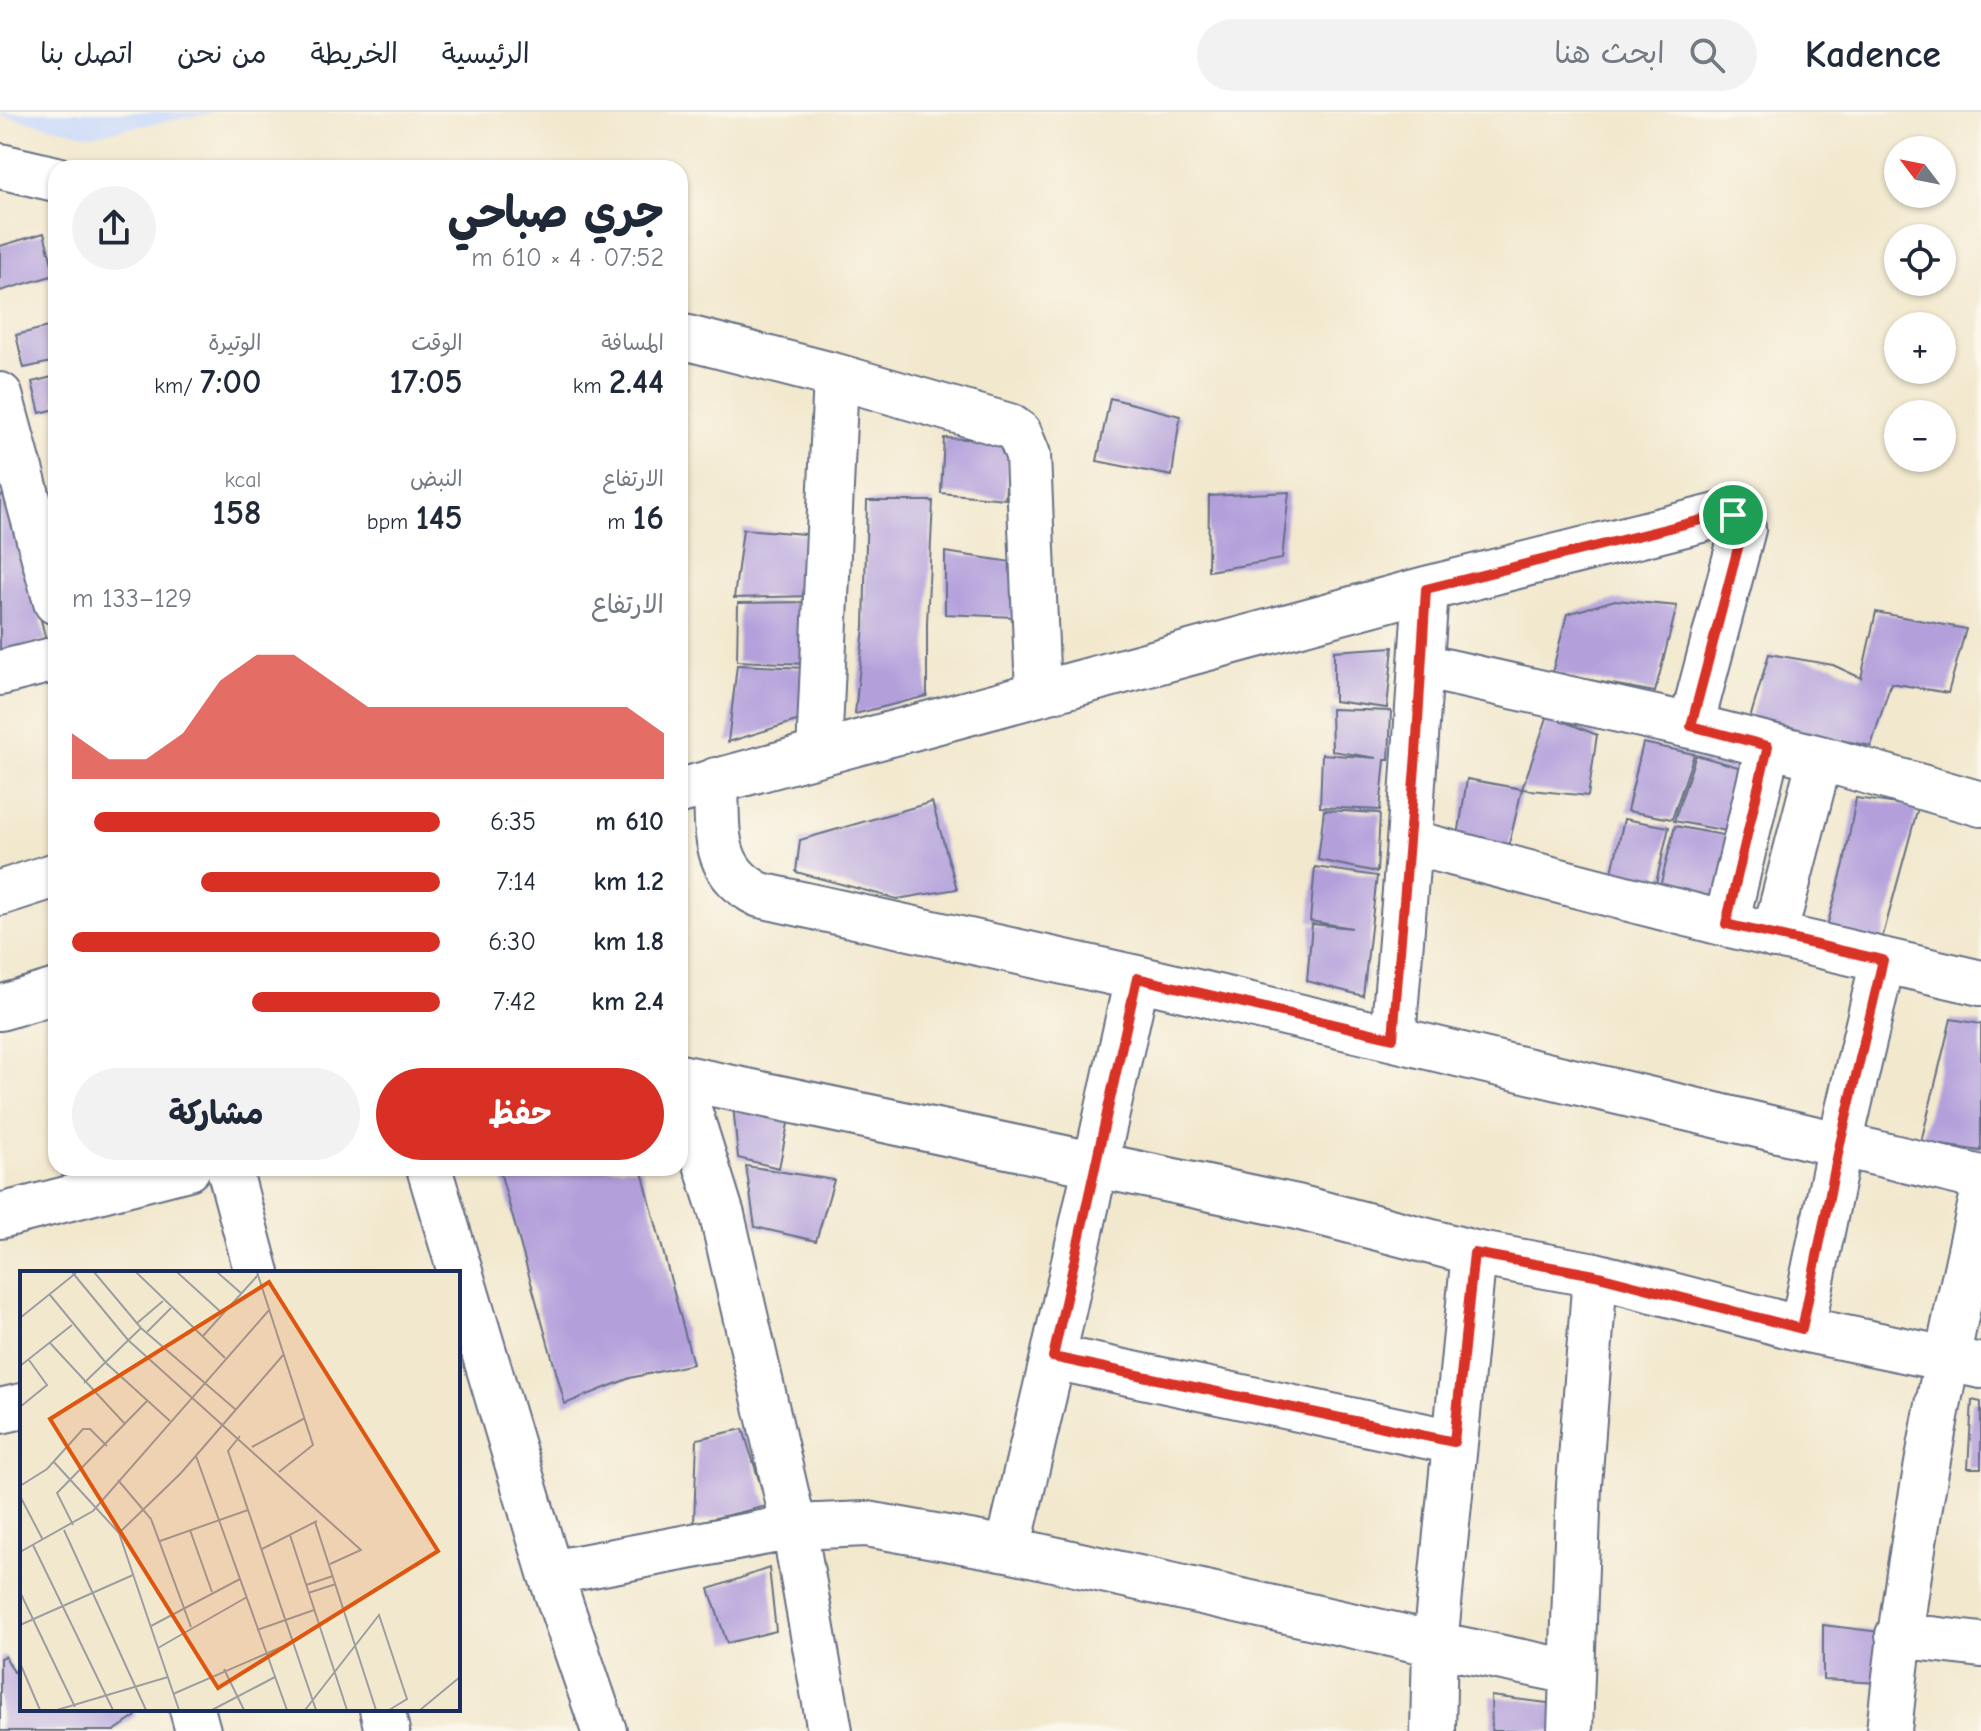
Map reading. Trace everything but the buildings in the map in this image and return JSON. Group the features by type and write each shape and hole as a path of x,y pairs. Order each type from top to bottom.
{"street":[{"path":"0,166 48,177"},
{"path":"688,338 836,376 1009,426 1019,433 1028,455 1038,692"},
{"path":"819,753 836,376"},
{"path":"0,395 9,465 48,579"},
{"path":"1691,726 1741,540 1743,529 1733,515 1718,515 1426,589 698,786 728,869 740,885 760,895 1137,978 1981,1178"},
{"path":"1393,1038 1426,589"},
{"path":"0,673 48,661"},
{"path":"1422,666 1691,726 1820,758 1981,804"},
{"path":"1726,924 1768,746"},
{"path":"1774,936 1820,758"},
{"path":"1409,842 1774,936 1981,983"},
{"path":"0,893 48,878"},
{"path":"1802,1329 1840,1144 1883,960"},
{"path":"1008,1549 1137,978"},
{"path":"0,1008 48,993"},
{"path":"688,1081 1297,1207 1474,1253 1595,1275 1802,1329 1963,1362"},
{"path":"688,1105 722,1215 794,1527 830,1731"},
{"path":"0,1216 157,1176"},
{"path":"231,1176 256,1271"},
{"path":"431,1176 460,1271"},
{"path":"1889,1731 1898,1635 1963,1362 1981,1202"},
{"path":"1433,1731 1435,1644 1474,1253"},
{"path":"460,1272 550,1573 604,1731"},
{"path":"1570,1731 1579,1485 1595,1275"},
{"path":"1053,1357 1454,1442"},
{"path":"0,1411 20,1406"},
{"path":"550,1573 794,1527 867,1524 1008,1549 1571,1672"},
{"path":"1898,1635 1981,1645"},
{"path":"193,1711 198,1731"},
{"path":"382,1711 387,1731"}],"shaded area":[{"path":"0,112 219,112 90,135 0,115"}],"route":[{"path":"1718,515 1733,515 1743,529 1741,540 1691,726 1768,746 1726,924 1883,960 1840,1144 1802,1329 1595,1275 1474,1253 1454,1442 1053,1357 1137,978 1393,1038 1426,589 1718,515"}]}
